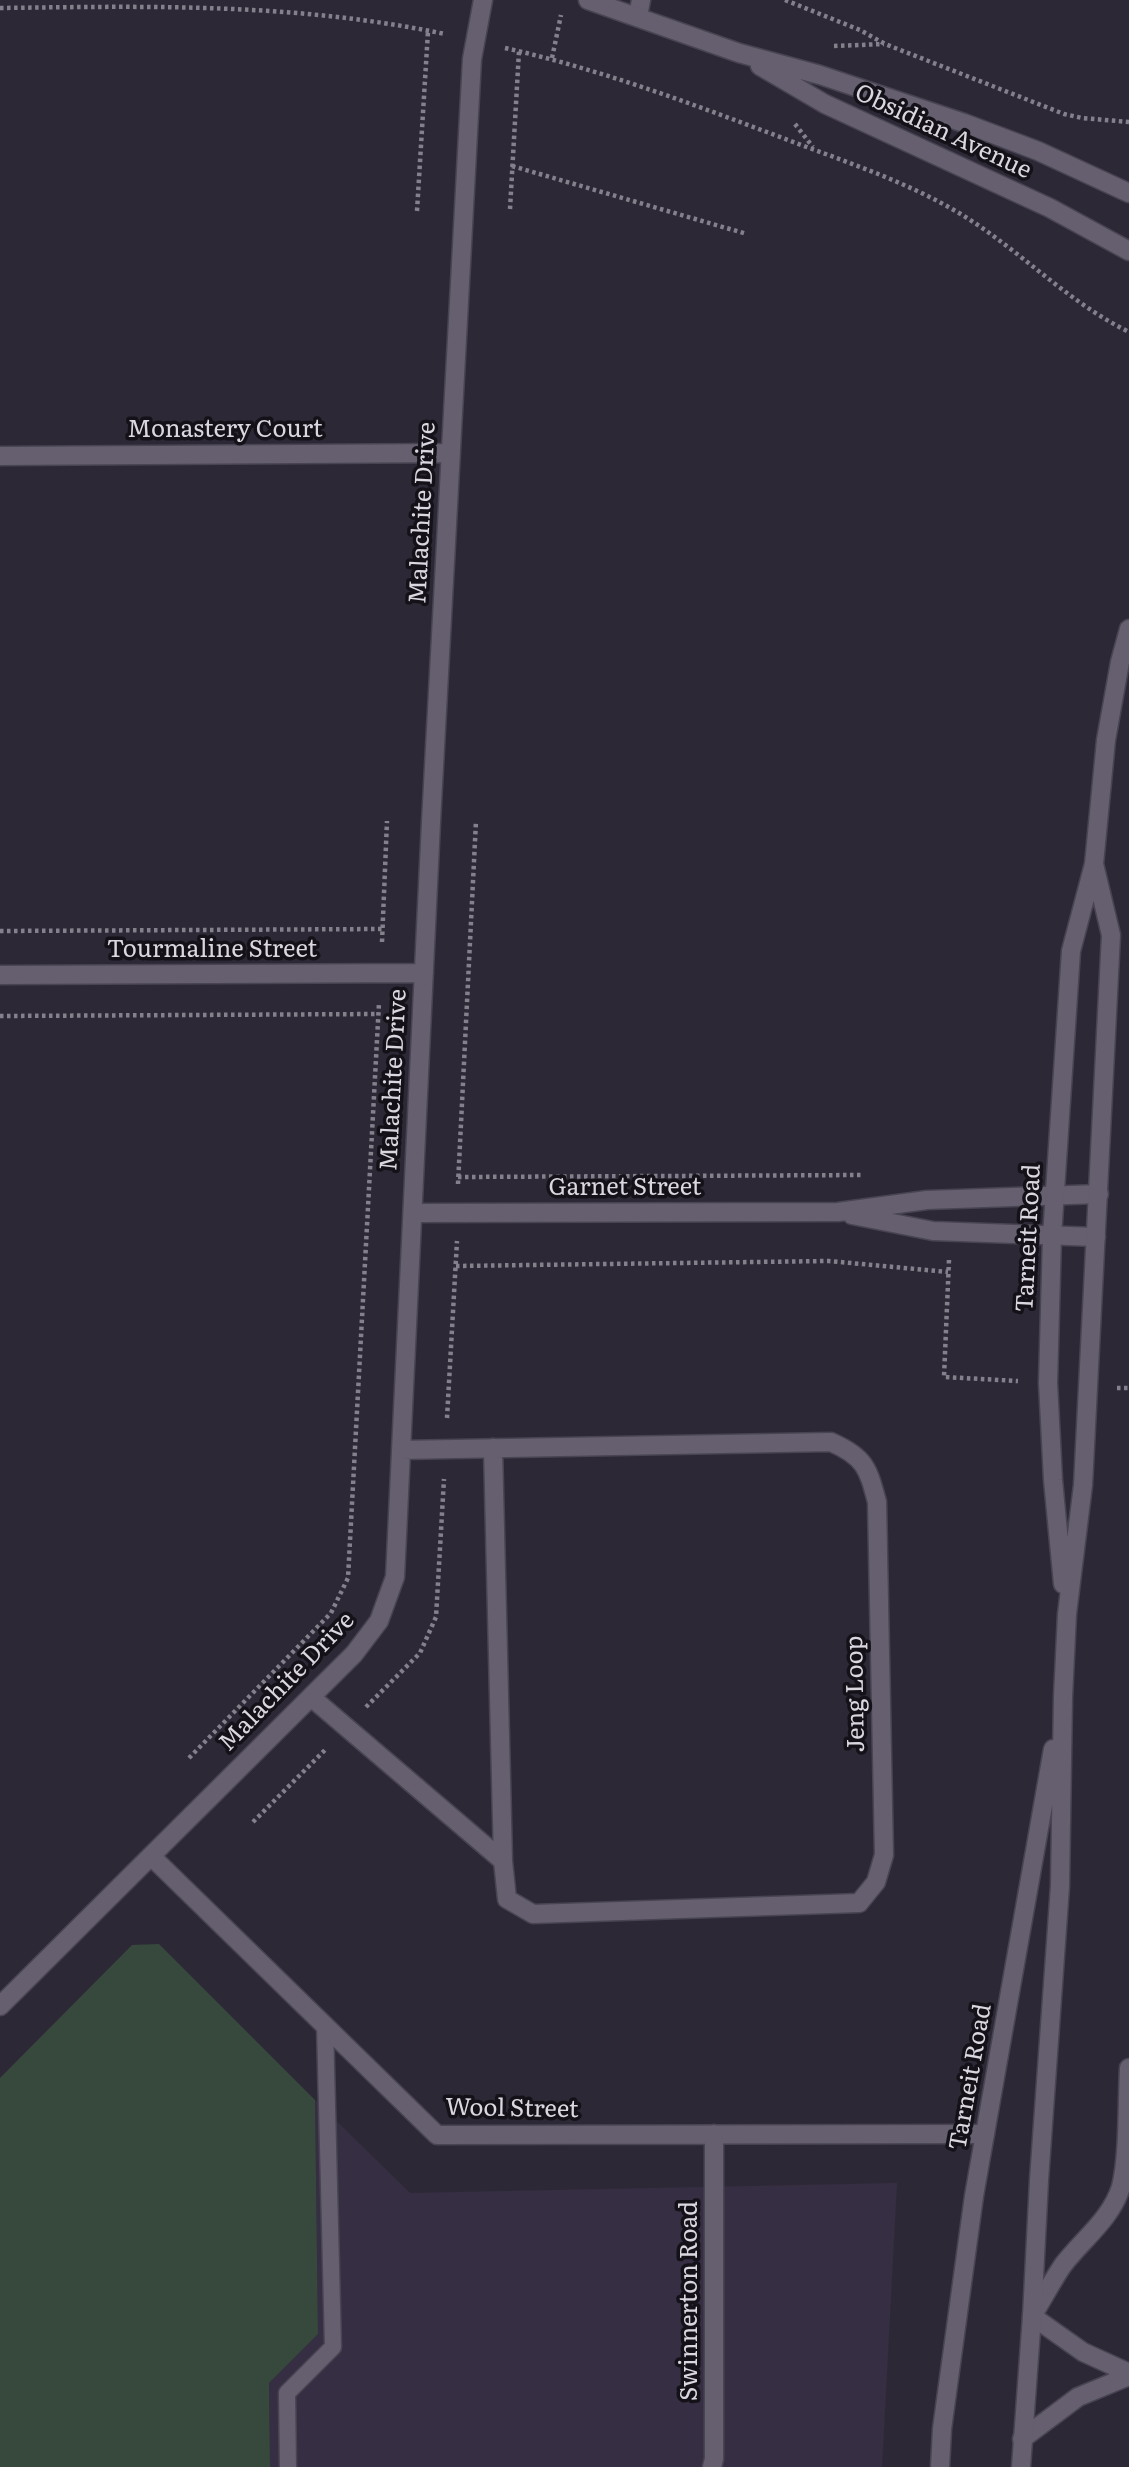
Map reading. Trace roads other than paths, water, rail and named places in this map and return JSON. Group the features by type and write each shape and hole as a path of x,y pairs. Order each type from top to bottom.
{"street":[{"name":"Malachite Drive","path":"0,2006 354,1654 379,1621 395,1577 451,453 475,41 483,0"},
{"name":"Obsidian Avenue","path":"589,0 640,8 739,53 825,104 1050,208 1129,251"},
{"name":"Obsidian Avenue","path":"739,53 820,75 964,123 1038,151 1129,193"},
{"name":"Monastery Court","path":"0,456 451,453"},
{"name":"Tarneit Road","path":"1066,1615 1053,1480 1048,1383 1052,1236 1071,951 1094,864 1106,740 1124,667 1129,629"},
{"name":"Tarneit Road","path":"1021,2467 1060,1886 1062,1697 1066,1615 1083,1485 1111,935 1094,864"},
{"name":"Tourmaline Street","path":"0,975 424,973"},
{"name":"Garnet Street","path":"413,1213 838,1212 927,1200 1099,1194"},
{"name":"Garnet Street","path":"838,1212 933,1231 1096,1237"},
{"name":"Jeng Loop","path":"401,1450 493,1448 831,1442 852,1451 870,1474 877,1502 884,1854 876,1882 859,1903 533,1914 507,1899 503,1861 493,1448"},
{"path":"311,1697 503,1861"},
{"name":"Tarneit Road","path":"940,2467 942,2429 974,2196 1062,1697"},
{"name":"Wool Street","path":"150,1856 437,2135 985,2134"},
{"name":"Tarneit Road","path":"1032,2316 1062,2266 1107,2216 1121,2187 1129,2068"},
{"name":"Swinnerton Road","path":"712,2467 715,2134"},
{"path":"1032,2316 1083,2352 1129,2375"},
{"path":"1022,2439 1078,2398 1129,2375"}],"lane":[{"path":"288,2467 288,2393 333,2347 325,2025"}]}
